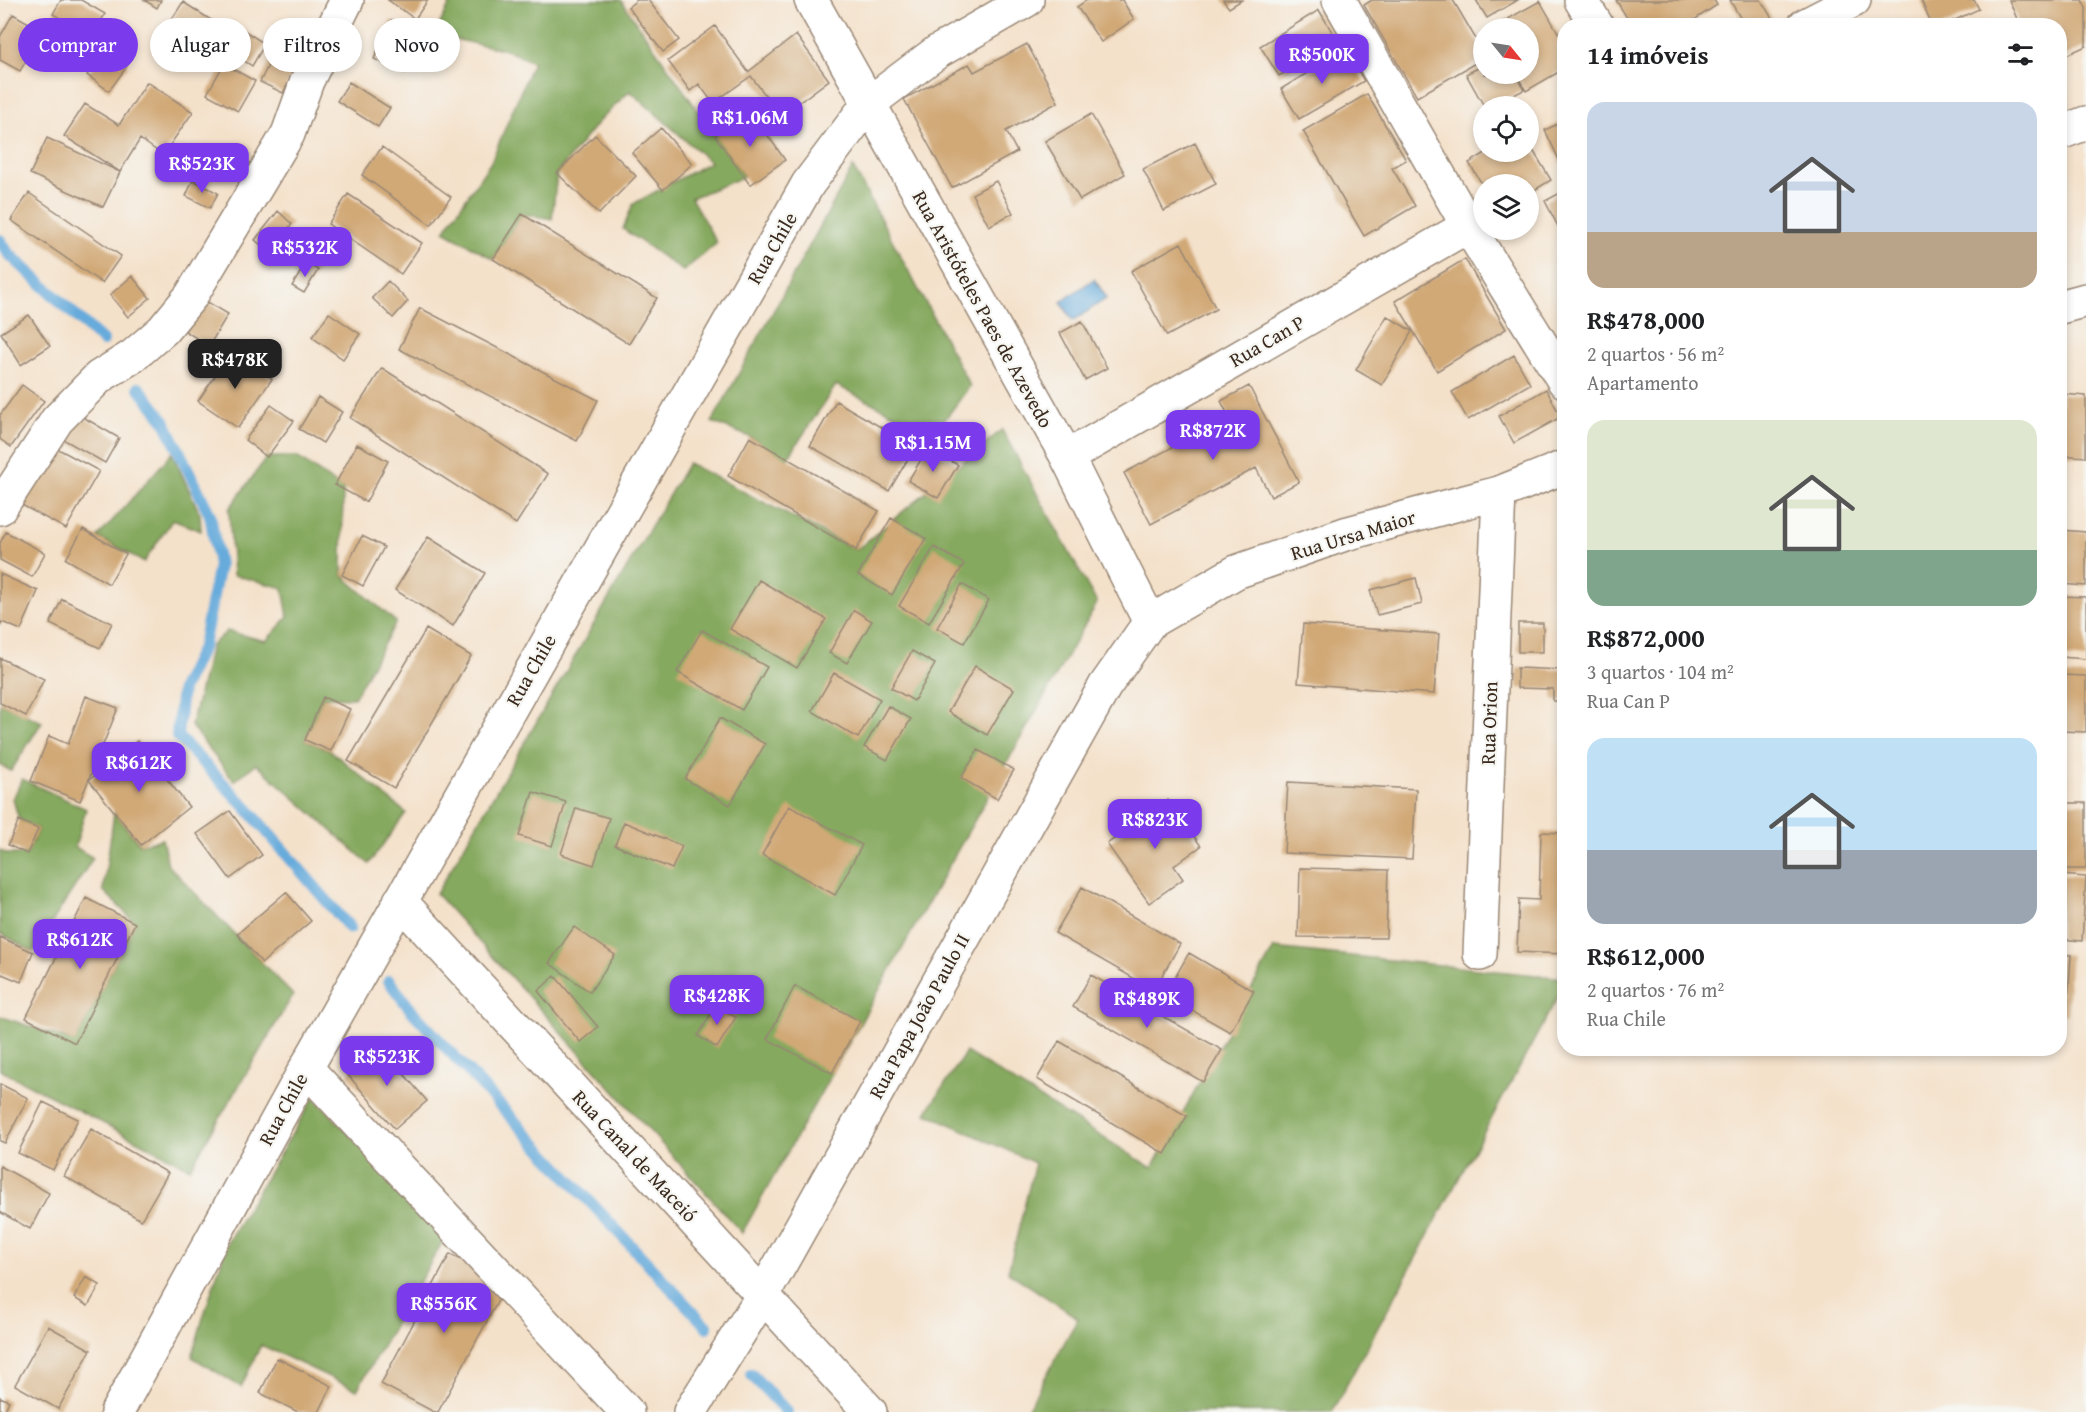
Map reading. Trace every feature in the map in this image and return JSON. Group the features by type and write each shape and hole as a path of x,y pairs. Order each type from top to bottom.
{"street":[{"path":"0,508 57,420 99,377 133,356 163,330 191,296 288,134 307,81 347,0"},
{"name":"Rua Aristóteles Paes de Azevedo","path":"811,0 1067,457 1150,621"},
{"name":"Rua Chile","path":"117,1412 306,1068 808,184 868,104 937,52 1028,0"},
{"path":"1339,0 1468,226 1557,370"},
{"path":"1581,0 1592,18"},
{"path":"1819,18 1854,0"},
{"path":"2067,130 2086,123"},
{"name":"Rua Can P","path":"1067,457 1468,226"},
{"path":"2067,305 2086,300"},
{"name":"Rua Ursa Maior","path":"1150,621 1236,572 1346,534 1499,493 1557,471"},
{"name":"Rua Orion","path":"1480,954 1499,493"},
{"name":"Rua Papa João Paulo II","path":"690,1412 763,1295 1105,686 1150,621"},
{"name":"Rua Canal de Maceió","path":"400,901 870,1412"},
{"path":"306,1068 627,1412"}],"green space":[{"path":"452,0 621,0 744,177 691,198 717,243 683,271 623,229 633,204 710,162 630,91 599,121 557,173 552,219 522,214 493,259 444,231 491,162 533,62 506,50 460,40 460,18 443,18"},
{"path":"853,167 970,386 934,434 836,385 787,459 750,437 712,422"},
{"path":"1002,430 1097,603 742,1233 436,894 688,463 856,550"},
{"path":"172,453 200,514 201,531 173,519 144,562 98,537"},
{"path":"267,457 297,457 343,489 342,575 396,622 354,698 323,697 305,740 331,751 406,813 369,864 256,764 234,781 191,726 211,646 227,631 266,641 288,617 283,588 233,575 229,509"},
{"path":"0,703 42,722 11,771 0,765"},
{"path":"22,779 86,809 75,847 93,858 33,952 0,933 0,850 7,854 27,854 38,829 19,820 13,799"},
{"path":"114,813 140,845 162,839 168,865 293,995 190,1168 0,1070 0,1016 75,1042 135,923 103,890"},
{"path":"1274,948 1557,977 1557,998 1332,1412 1026,1412 1078,1318 1008,1272 1035,1163 926,1113 966,1052 1152,1168"},
{"path":"314,1097 446,1236 357,1390 261,1345 241,1387 192,1357 228,1241"}],"water":[{"path":"1094,279 1107,298 1073,321 1061,302"}],"building":[{"path":"61,0 81,0 105,14 103,18 60,18 53,14"},
{"path":"144,0 161,0 157,8"},
{"path":"388,0 428,0 414,18"},
{"path":"637,0 648,0 679,40 663,52 628,7"},
{"path":"1087,0 1122,0 1134,19 1101,42 1077,7"},
{"path":"1223,0 1242,0 1229,8"},
{"path":"1372,0 1453,0 1473,34 1473,64 1417,97 1364,5"},
{"path":"1476,0 1518,0 1487,18"},
{"path":"1616,0 1714,0 1717,5 1697,18 1627,18"},
{"path":"1730,0 1761,0 1772,18 1740,18"},
{"path":"1921,0 1974,0 1979,9 1959,18 1929,18"},
{"path":"2009,0 2082,0 2086,8 2086,46 2067,55 2067,18 2017,18"},
{"path":"1540,1 1557,31 1557,73 1539,83 1539,18 1510,18"},
{"path":"183,2 208,18 173,18"},
{"path":"1319,10 1337,40 1279,76 1260,46"},
{"path":"13,14 20,18 18,18 18,70 0,60 0,37"},
{"path":"715,26 748,72 796,35 829,80 781,116 751,76 713,103 699,84 690,91 668,61"},
{"path":"251,35 263,43 263,47 252,66"},
{"path":"1027,44 1058,102 1006,131 1017,152 952,188 904,99 969,64 974,72"},
{"path":"1345,50 1364,81 1299,119 1281,89"},
{"path":"1473,70 1473,84 1521,84 1524,90 1512,96 1478,96 1466,74"},
{"path":"89,72 123,72 109,91 87,75"},
{"path":"219,72 239,72 255,81 238,111 207,94"},
{"path":"265,72 294,72 283,93 260,82"},
{"path":"147,82 193,112 163,155 140,139 120,172 64,136 85,104 119,125"},
{"path":"349,82 390,108 378,127 337,101"},
{"path":"1522,84 1538,84 1526,91"},
{"path":"1367,94 1406,160 1392,168 1415,206 1364,236 1303,131"},
{"path":"751,111 785,160 750,185 715,136"},
{"path":"1091,114 1125,174 1080,200 1045,141"},
{"path":"1557,124 1557,155 1545,130"},
{"path":"661,128 692,164 663,190 632,153"},
{"path":"595,135 636,176 599,214 557,173"},
{"path":"47,138 120,172 103,207 30,174"},
{"path":"1195,143 1216,184 1164,211 1143,169"},
{"path":"382,147 451,197 431,225 362,175"},
{"path":"1539,160 1551,180 1539,187 1539,174 1476,174 1469,163 1473,161 1539,162"},
{"path":"193,180 218,193 210,208 186,196"},
{"path":"996,181 1013,213 989,226 972,194"},
{"path":"29,193 121,256 102,283 11,220"},
{"path":"348,194 422,243 401,274 328,224"},
{"path":"1557,195 1557,224 1545,201"},
{"path":"278,211 292,224 269,252 255,240"},
{"path":"522,214 657,298 629,344 493,259"},
{"path":"1181,243 1216,309 1167,336 1131,271"},
{"path":"1465,259 1506,329 1437,371 1395,301"},
{"path":"306,263 318,270 304,293 292,286"},
{"path":"132,276 150,298 128,317 110,295"},
{"path":"388,281 408,301 393,318 372,298"},
{"path":"204,300 228,314 209,346 185,331"},
{"path":"420,308 598,400 577,441 399,349"},
{"path":"329,313 360,334 343,359 312,337"},
{"path":"29,315 50,346 21,365 1,333"},
{"path":"1387,316 1412,331 1382,385 1356,370"},
{"path":"1082,321 1107,368 1085,380 1060,333"},
{"path":"232,351 272,379 238,428 198,401"},
{"path":"1514,355 1530,384 1468,420 1452,392"},
{"path":"382,368 548,474 516,524 350,418"},
{"path":"22,385 44,401 11,447 0,439 0,415"},
{"path":"1249,386 1299,482 1271,497 1256,468 1151,524 1124,473 1229,417 1221,401"},
{"path":"1546,389 1557,410 1557,419 1514,443 1499,416"},
{"path":"2067,394 2086,396 2086,457 2067,456"},
{"path":"318,397 342,412 323,443 299,429"},
{"path":"836,401 915,447 889,491 810,446"},
{"path":"271,405 294,421 267,457 245,440"},
{"path":"76,413 119,438 105,463 61,438"},
{"path":"750,437 879,511 856,550 728,476"},
{"path":"357,444 388,461 366,502 335,485"},
{"path":"51,445 99,471 66,529 18,503"},
{"path":"928,448 958,465 938,498 908,481"},
{"path":"891,518 926,538 892,595 858,575"},
{"path":"83,529 126,554 109,584 66,559"},
{"path":"2067,531 2086,532 2086,586 2067,585"},
{"path":"6,532 45,553 32,577 0,560 0,543"},
{"path":"362,536 384,547 363,586 342,575"},
{"path":"428,537 485,573 453,626 395,590"},
{"path":"934,547 964,564 929,623 899,606"},
{"path":"0,574 38,591 21,630 2,622 0,627"},
{"path":"1416,578 1422,604 1377,615 1370,590"},
{"path":"759,580 826,619 797,668 730,629"},
{"path":"962,584 989,600 964,643 937,628"},
{"path":"2067,596 2086,597 2086,659 2067,658"},
{"path":"62,599 112,623 100,648 50,624"},
{"path":"854,610 872,621 847,663 829,653"},
{"path":"1518,623 1543,623 1543,652 1518,652"},
{"path":"1303,624 1439,634 1434,694 1298,683"},
{"path":"426,629 471,656 394,788 348,761"},
{"path":"702,630 767,667 742,710 677,672"},
{"path":"912,651 935,664 914,701 891,688"},
{"path":"0,658 44,679 26,716 0,703"},
{"path":"975,666 1014,689 987,735 948,712"},
{"path":"1517,668 1557,670 1557,701 1553,701 1553,689 1517,688"},
{"path":"834,673 880,699 858,738 812,711"},
{"path":"2067,675 2086,676 2086,732 2067,731"},
{"path":"86,696 118,708 80,801 31,781 49,736 68,744"},
{"path":"323,697 350,709 331,751 305,740"},
{"path":"888,706 911,719 887,760 864,747"},
{"path":"720,718 765,744 730,805 685,779"},
{"path":"137,741 189,807 141,845 89,780"},
{"path":"978,750 1014,770 997,799 961,778"},
{"path":"1288,782 1416,789 1412,859 1284,853"},
{"path":"533,792 566,802 552,846 519,836"},
{"path":"1168,800 1201,846 1174,866 1183,879 1149,903 1107,844"},
{"path":"2067,803 2086,803 2086,869 2067,869"},
{"path":"789,806 862,845 835,895 762,855"},
{"path":"576,808 609,818 594,865 561,854"},
{"path":"230,811 262,855 230,879 197,834"},
{"path":"19,820 38,829 27,854 8,845"},
{"path":"624,822 682,846 672,869 615,845"},
{"path":"1541,832 1557,833 1557,954 1517,952 1519,899 1539,900"},
{"path":"1300,868 1388,870 1386,938 1298,937"},
{"path":"2067,876 2086,877 2082,941 2067,940"},
{"path":"1082,887 1180,944 1154,990 1055,933"},
{"path":"286,892 311,921 262,963 237,934"},
{"path":"86,898 135,923 75,1043 26,1018"},
{"path":"574,927 615,955 590,992 549,963"},
{"path":"0,937 33,952 21,982 2,974 0,978"},
{"path":"1189,953 1254,991 1230,1032 1165,995"},
{"path":"2067,955 2071,955 2067,1014"},
{"path":"1091,975 1222,1050 1203,1082 1073,1007"},
{"path":"555,976 598,1027 580,1042 538,991"},
{"path":"795,986 860,1021 832,1073 767,1039"},
{"path":"716,1005 736,1017 717,1048 698,1036"},
{"path":"1059,1041 1187,1116 1165,1154 1037,1079"},
{"path":"380,1046 427,1101 395,1129 347,1074"},
{"path":"0,1084 28,1098 5,1143 0,1141"},
{"path":"43,1102 78,1119 53,1170 18,1153"},
{"path":"91,1129 168,1173 141,1220 64,1176"},
{"path":"0,1166 49,1193 30,1229 0,1212"},
{"path":"450,1254 507,1284 438,1412 434,1412 381,1384"},
{"path":"86,1277 100,1285 88,1306 74,1298"},
{"path":"48,1326 91,1350 58,1409 15,1385"},
{"path":"277,1358 332,1386 319,1412 298,1412 260,1393"},
{"path":"0,1397 9,1401 4,1412 0,1412"}],"waterway":[{"path":"0,240 8,253 103,341"},
{"path":"139,388 164,420 210,515 219,565 203,646 182,689 177,736 245,806 350,928"},
{"path":"389,981 411,1010 707,1327"},
{"path":"751,1374 787,1412"}]}
